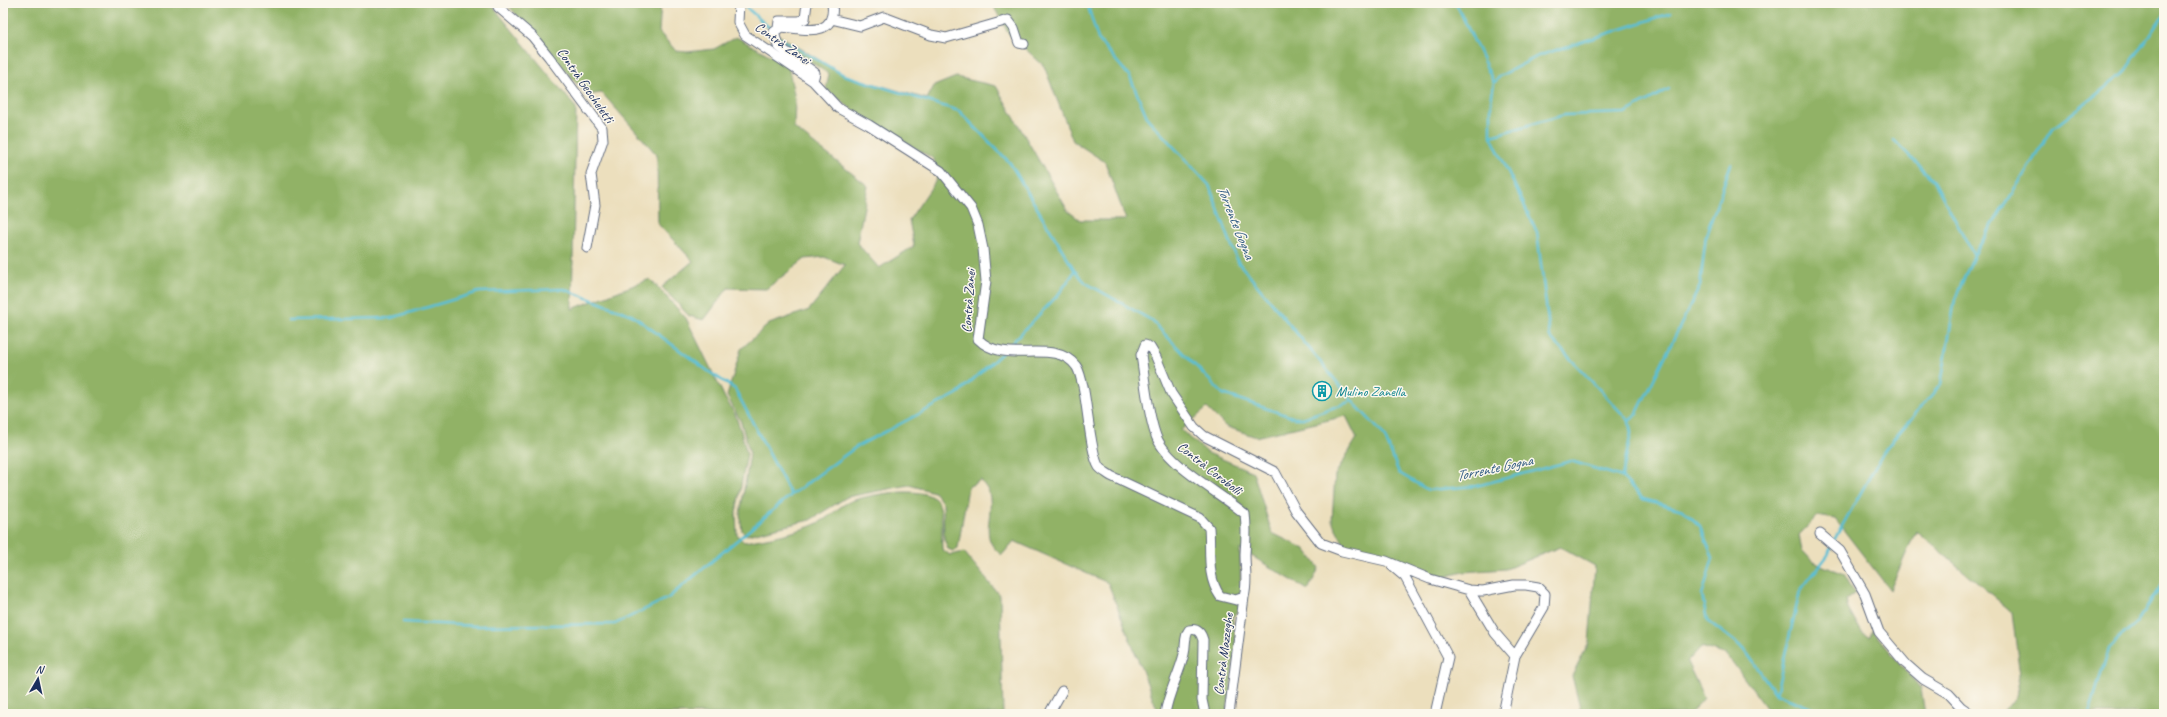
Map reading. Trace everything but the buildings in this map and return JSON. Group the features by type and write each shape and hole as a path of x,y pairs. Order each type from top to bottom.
{"street":[{"name":"Contrà Geccheletti","path":"497,3 498,7 532,36 550,57 602,128 603,140 591,174 595,204 587,248"},
{"name":"Contrà Zanei","path":"739,3 737,11 738,22 745,35 813,81 838,108 869,125 941,171 971,208 978,224 983,249 986,281 978,339 984,345 1003,352 1056,354 1068,358 1078,367 1088,408 1095,459 1099,468 1111,476 1200,518 1209,528 1210,565 1214,588 1220,596 1236,600 1244,597"},
{"path":"778,28 779,21 799,22 805,19 807,3"},
{"path":"832,3 831,19 863,26 870,21 884,17 931,35 946,38 1008,20 1014,28 1019,43 1024,44"},
{"name":"Contrà Zanei","path":"813,81 815,73 776,44 774,32 778,28 809,31 827,25 831,19"},
{"name":"Contrà Corobolli","path":"1244,597 1248,584 1245,555 1247,530 1245,514 1203,484 1163,449 1155,434 1151,416 1141,355 1144,345 1150,347 1156,356 1171,393 1194,427 1204,436 1275,472 1296,511 1322,543 1358,556 1386,561 1430,578 1468,590 1484,591 1514,585 1526,585 1538,587 1545,594 1544,607 1515,656 1503,714"},
{"path":"1820,534 1833,543 1865,594 1879,632 1906,664 1923,679 1949,694 1961,707 1971,714"},
{"name":"Contrà Corobolli","path":"1386,561 1405,577 1448,657 1435,714"},
{"path":"1468,590 1496,633 1515,656"},
{"name":"Contrà Mazzeghe","path":"1230,714 1244,597"},
{"name":"Contrà Mazzeghe","path":"1164,714 1173,682 1183,659 1186,635 1189,630 1195,629 1200,633 1203,640 1202,700 1205,714"},
{"path":"1049,714 1062,691"}],"green space":[{"path":"3,3 490,3 576,108 572,309 650,279 686,318 725,398 735,414 747,454 736,513 737,535 744,542 801,530 822,521 849,502 868,496 894,492 908,492 930,496 937,501 942,518 942,549 950,555 964,552 1000,596 1003,714 3,714"},
{"path":"661,3 659,32 676,51 687,52 714,49 736,37 788,65 795,99 794,128 868,186 857,243 879,268 914,246 909,220 937,179 934,159 859,115 826,89 829,74 792,50 790,61 777,52 774,35 780,36 844,75 927,99 934,86 956,77 996,86 1068,211 1080,220 1126,220 1105,162 1073,141 1044,66 1008,33 995,9 994,3 2164,3 2164,714 2002,714 2016,696 2020,676 2012,612 1916,531 1890,590 1835,519 1817,516 1799,535 1802,550 1813,562 1844,574 1855,593 1846,600 1848,608 1862,633 1870,637 1872,630 1921,689 1925,714 1770,713 1727,655 1701,647 1687,662 1704,698 1690,714 1579,714 1580,708 1572,676 1589,643 1595,566 1560,547 1506,569 1463,572 1444,577 1390,558 1346,548 1332,521 1335,475 1357,438 1346,416 1256,437 1225,426 1207,408 1181,430 1208,453 1253,472 1272,533 1305,549 1319,568 1308,590 1240,549 1241,609 1232,617 1236,642 1227,714 1159,714 1108,583 1014,541 1002,555 990,541 988,534 990,510 989,493 981,480 968,487 958,548 953,551 948,549 944,539 943,503 934,492 909,485 847,497 810,520 747,535 742,531 740,514 750,454 741,422 727,396 741,349 769,324 809,310 845,265 824,257 805,259 766,289 728,288 704,320 689,316 662,287 693,261 658,224 657,155 602,93 587,95 507,4"}],"waterway":[{"name":"Torrente Gogna","path":"1087,3 1098,39 1130,77 1148,119 1209,185 1238,262 1355,404 1384,435 1399,473 1428,490 1476,486 1571,461 1622,477 1643,499 1683,510 1700,526 1713,558 1702,595 1707,620 1744,649 1776,694 1816,710 1853,714"},
{"path":"1456,3 1494,83 1491,101 1491,136 1537,232 1550,337 1629,421 1631,433 1622,477"},
{"path":"746,7 773,31"},
{"path":"1494,83 1500,76 1538,56 1671,13"},
{"path":"1833,542 1886,448 1941,384 1955,299 1974,255 2053,128 2123,74 2164,14"},
{"path":"779,38 844,75 959,111 1010,163 1075,271 1086,283 1151,320 1223,394 1295,418 1303,418 1352,401"},
{"path":"1491,136 1564,115 1625,113 1669,89"},
{"path":"1894,140 1934,181 1974,255"},
{"path":"1629,421 1636,415 1700,286 1706,235 1731,164"},
{"path":"1006,349 1058,295 1075,271"},
{"path":"288,320 391,318 479,292 564,289 632,315 735,389 791,495"},
{"path":"403,622 477,626 615,624 668,598 791,495 856,447 957,394 1002,353"},
{"path":"1776,694 1800,591 1828,555 1831,547"},
{"path":"2089,714 2109,648 2138,621 2164,581"}],"place":[{"name":"Mulino Zanella","path":"1322,391"}]}
